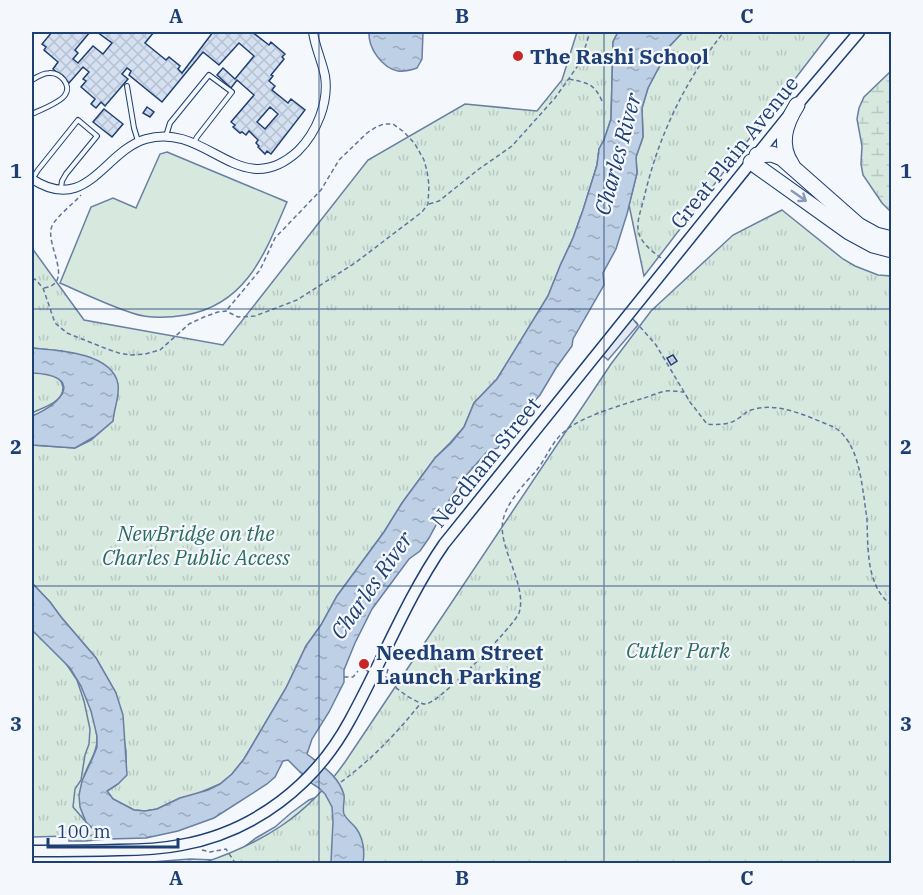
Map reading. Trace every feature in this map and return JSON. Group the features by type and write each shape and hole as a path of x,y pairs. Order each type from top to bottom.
{"highway":[{"path":"794,167 785,153 784,142 790,117 797,105"},
{"path":"754,158 767,154 777,156 794,167 858,225 876,235 891,239"},
{"path":"754,158 855,236 873,245 891,250"}],"main road":[{"name":"Great Plain Avenue","path":"641,298 859,32"},
{"name":"Needham Street","path":"32,851 136,850 198,842 251,820 277,805 301,785 327,756 347,726 417,587 444,544 641,298"}],"street":[{"path":"32,180 49,188 71,188 96,177 124,150 138,141 166,136 194,143 236,165 262,170 273,167 300,149 318,121 323,105 325,90 323,71 313,32"}],"lane":[{"path":"32,80 52,73 64,79 67,89 60,100 32,114"},
{"path":"166,136 170,123 209,75 232,92 194,143"},
{"path":"128,86 138,141"},
{"path":"32,180 78,120 97,136 66,174 61,189"},
{"path":"362,666 375,672"}],"path":[{"path":"226,311 238,317 255,316 297,300 373,250 422,212 428,204 439,201 512,146 555,98 581,59 590,32"},
{"path":"668,264 646,244 639,234 647,184 675,107 697,70 724,32"},
{"path":"568,78 591,84 602,101"},
{"path":"32,278 43,288 55,323 67,333 107,349 131,355 160,350 189,324 226,311 260,270 275,238 321,190 339,160 376,127 393,124 415,144 427,171 428,204"},
{"path":"43,288 51,287 56,282 59,273 51,244 50,228 81,195 82,184"},
{"path":"628,314 656,345 684,392 707,424 718,425 734,421 744,413 773,407 790,410 840,431 853,451 861,474 867,516 869,565 883,598 891,605"},
{"path":"381,658 389,664 386,676 389,682 421,703 433,702 454,684 518,615 519,592 504,539 503,520 520,488 546,459 558,438 566,430 602,412 665,391 684,392"},
{"path":"344,677 353,677 362,666"},
{"path":"341,782 360,768 421,703"},
{"path":"198,842 203,851 226,849 236,864"}],"green space":[{"name":"NewBridge on the Charles Public Access","path":"577,32 618,32 613,42 611,119 599,149 597,165 583,210 548,296 497,379 474,403 464,427 435,458 337,596 306,646 286,688 244,759 232,774 220,784 157,809 134,810 113,799 107,791 118,784 126,774 126,751 116,693 96,658 32,583 32,445 75,448 91,440 113,421 118,395 62,351 32,348 32,248 84,320 223,345 368,160 465,104 537,111 562,80"},
{"path":"683,32 831,32 644,276 629,205 637,173 636,157 643,137 642,108 664,52"},
{"path":"891,71 891,212 863,175 862,146 857,119 864,97"},
{"path":"167,152 287,202 271,240 251,274 224,300 207,309 186,315 165,317 132,313 60,283 91,207 113,198 136,208 160,154"},
{"name":"Cutler Park","path":"782,210 843,259 878,275 891,276 891,863 200,864 263,837 282,826 315,798 345,762 611,364 651,311 733,235"},
{"path":"32,372 55,376 62,382 63,387 62,394 57,400 32,413"},
{"path":"32,627 57,652 77,680 90,729 89,744 81,780 75,789 73,807 86,822 105,835 32,837"},
{"path":"50,648 75,675 91,710 97,743 83,780 86,822 108,839 69,841 65,829"},
{"path":"325,794 261,863 126,864 190,859 216,860 235,854 309,800"}],"shaded area":[{"path":"632,318 638,325 608,360 601,354"}],"water":[{"path":"369,32 423,32 422,59 417,68 401,71 387,66 374,51"},
{"name":"Charles River","path":"618,32 683,32 664,52 648,88 642,108 643,137 636,157 637,173 616,249 603,273 604,285 573,339 572,346 540,395 517,420 498,448 487,452 462,480 420,551 409,559 372,609 344,670 344,682 312,739 307,754 329,772 342,788 344,814 359,832 362,840 363,863 331,863 332,807 325,794 288,760 283,761 275,777 267,784 214,818 178,831 146,838 108,839 96,832 86,822 80,807 79,795 82,781 97,747 97,736 91,711 81,686 70,668 32,630 32,583 96,658 116,693 123,715 127,775 107,791 113,799 134,810 157,809 180,798 208,790 232,774 244,759 286,688 306,646 337,596 435,458 464,427 474,403 497,379 548,296 583,210 597,165 599,149 611,119 613,42"},
{"path":"32,348 82,355 105,365 114,373 118,393 113,421 94,437 75,448 32,445 32,416 53,404 64,390 63,384 58,379 32,373"}],"building":[{"path":"52,32 90,32 75,50 78,53 73,59 78,63 93,46 103,54 112,43 97,32 154,32 145,43 166,60 169,57 180,66 178,69 182,73 213,32 252,32 269,45 271,42 285,54 282,57 284,59 271,75 273,76 269,81 275,86 272,90 288,103 291,99 305,110 271,154 267,151 265,154 256,143 258,140 249,131 246,135 240,133 231,122 254,95 237,80 231,88 217,75 223,68 235,79 254,56 239,43 219,65 203,52 162,102 129,75 131,71 127,68 122,74 128,79 105,106 101,102 96,108 91,104 95,99 81,87 86,81 83,79 89,72 83,67 69,83 53,69 58,62 44,50 46,47 42,44","holes":["270,107 278,114 265,129 257,122"]},
{"path":"147,107 154,112 150,117 143,113"},
{"path":"104,109 123,124 112,137 93,122"},
{"path":"673,355 677,361 671,365 667,358"}],"place":[{"name":"The Rashi School","path":"518,56"},
{"name":"Needham Street Launch Parking","path":"364,664"}]}
